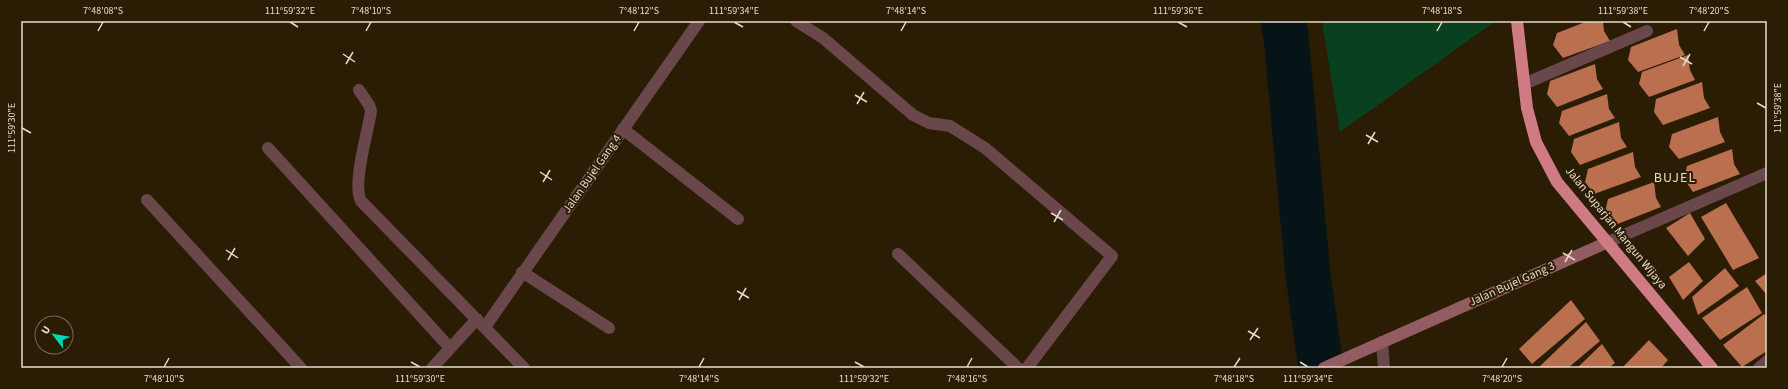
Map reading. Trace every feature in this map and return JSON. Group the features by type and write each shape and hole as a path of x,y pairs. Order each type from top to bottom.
{"highway":[{"name":"Jalan Suparjan Mangun Wijaya","path":"1517,21 1527,108 1536,142 1557,182 1712,368"}],"street":[{"name":"Jalan Bujel Gang 4","path":"432,368 450,348 481,323 522,272 699,21"},
{"path":"796,21 822,38 914,115 929,123 950,126 966,134 985,148 1112,256 1028,368"},
{"path":"1524,84 1647,31"},
{"path":"359,90 369,105 371,111 359,173 358,196 361,201 524,368"},
{"path":"623,129 738,220"},
{"path":"268,148 450,348"},
{"name":"Jalan Bujel Gang 3","path":"1324,368 1767,173"},
{"path":"147,200 301,368"},
{"path":"898,254 1018,368"},
{"path":"522,272 609,328"},
{"path":"1382,342 1384,368"},
{"path":"1759,368 1767,361"}],"green space":[{"path":"1322,21 1492,21 1493,23 1340,132"}],"building":[{"path":"1588,21 1603,21 1604,31 1610,41 1563,58 1553,45 1557,33"},
{"path":"1677,29 1679,45 1685,55 1638,72 1628,60 1631,47"},
{"path":"1688,55 1690,70 1695,80 1649,97 1639,84 1642,72"},
{"path":"1595,64 1597,79 1603,89 1557,107 1547,94 1550,81"},
{"path":"1702,82 1704,98 1710,108 1663,125 1654,112 1656,99"},
{"path":"1607,94 1609,109 1615,118 1569,136 1559,123 1562,111"},
{"path":"1718,117 1720,132 1725,142 1679,159 1669,147 1672,134"},
{"path":"1619,122 1621,138 1627,147 1580,165 1571,152 1574,139"},
{"path":"1732,149 1734,164 1740,174 1693,192 1684,179 1687,166"},
{"path":"1633,152 1635,167 1641,177 1594,194 1585,182 1588,169"},
{"path":"1654,182 1656,198 1661,207 1615,225 1605,212 1608,199"},
{"path":"1726,203 1759,258 1733,270 1701,217"},
{"path":"1690,213 1705,239 1688,256 1666,228"},
{"path":"1689,262 1703,281 1683,300 1669,277"},
{"path":"1725,268 1739,286 1698,315 1692,297"},
{"path":"1767,273 1767,295 1755,281"},
{"path":"1747,287 1762,313 1720,340 1702,318"},
{"path":"1571,300 1585,319 1532,364 1519,349"},
{"path":"1764,314 1767,317 1767,351 1742,367 1723,345"},
{"path":"1586,322 1600,341 1568,368 1538,368"},
{"path":"1649,340 1668,360 1661,368 1622,368"},
{"path":"1602,344 1615,363 1609,368 1577,368"}],"waterway":[{"path":"1283,21 1286,36 1308,275 1321,368"}],"district":[{"name":"BUJEL","path":"1675,178"}]}
